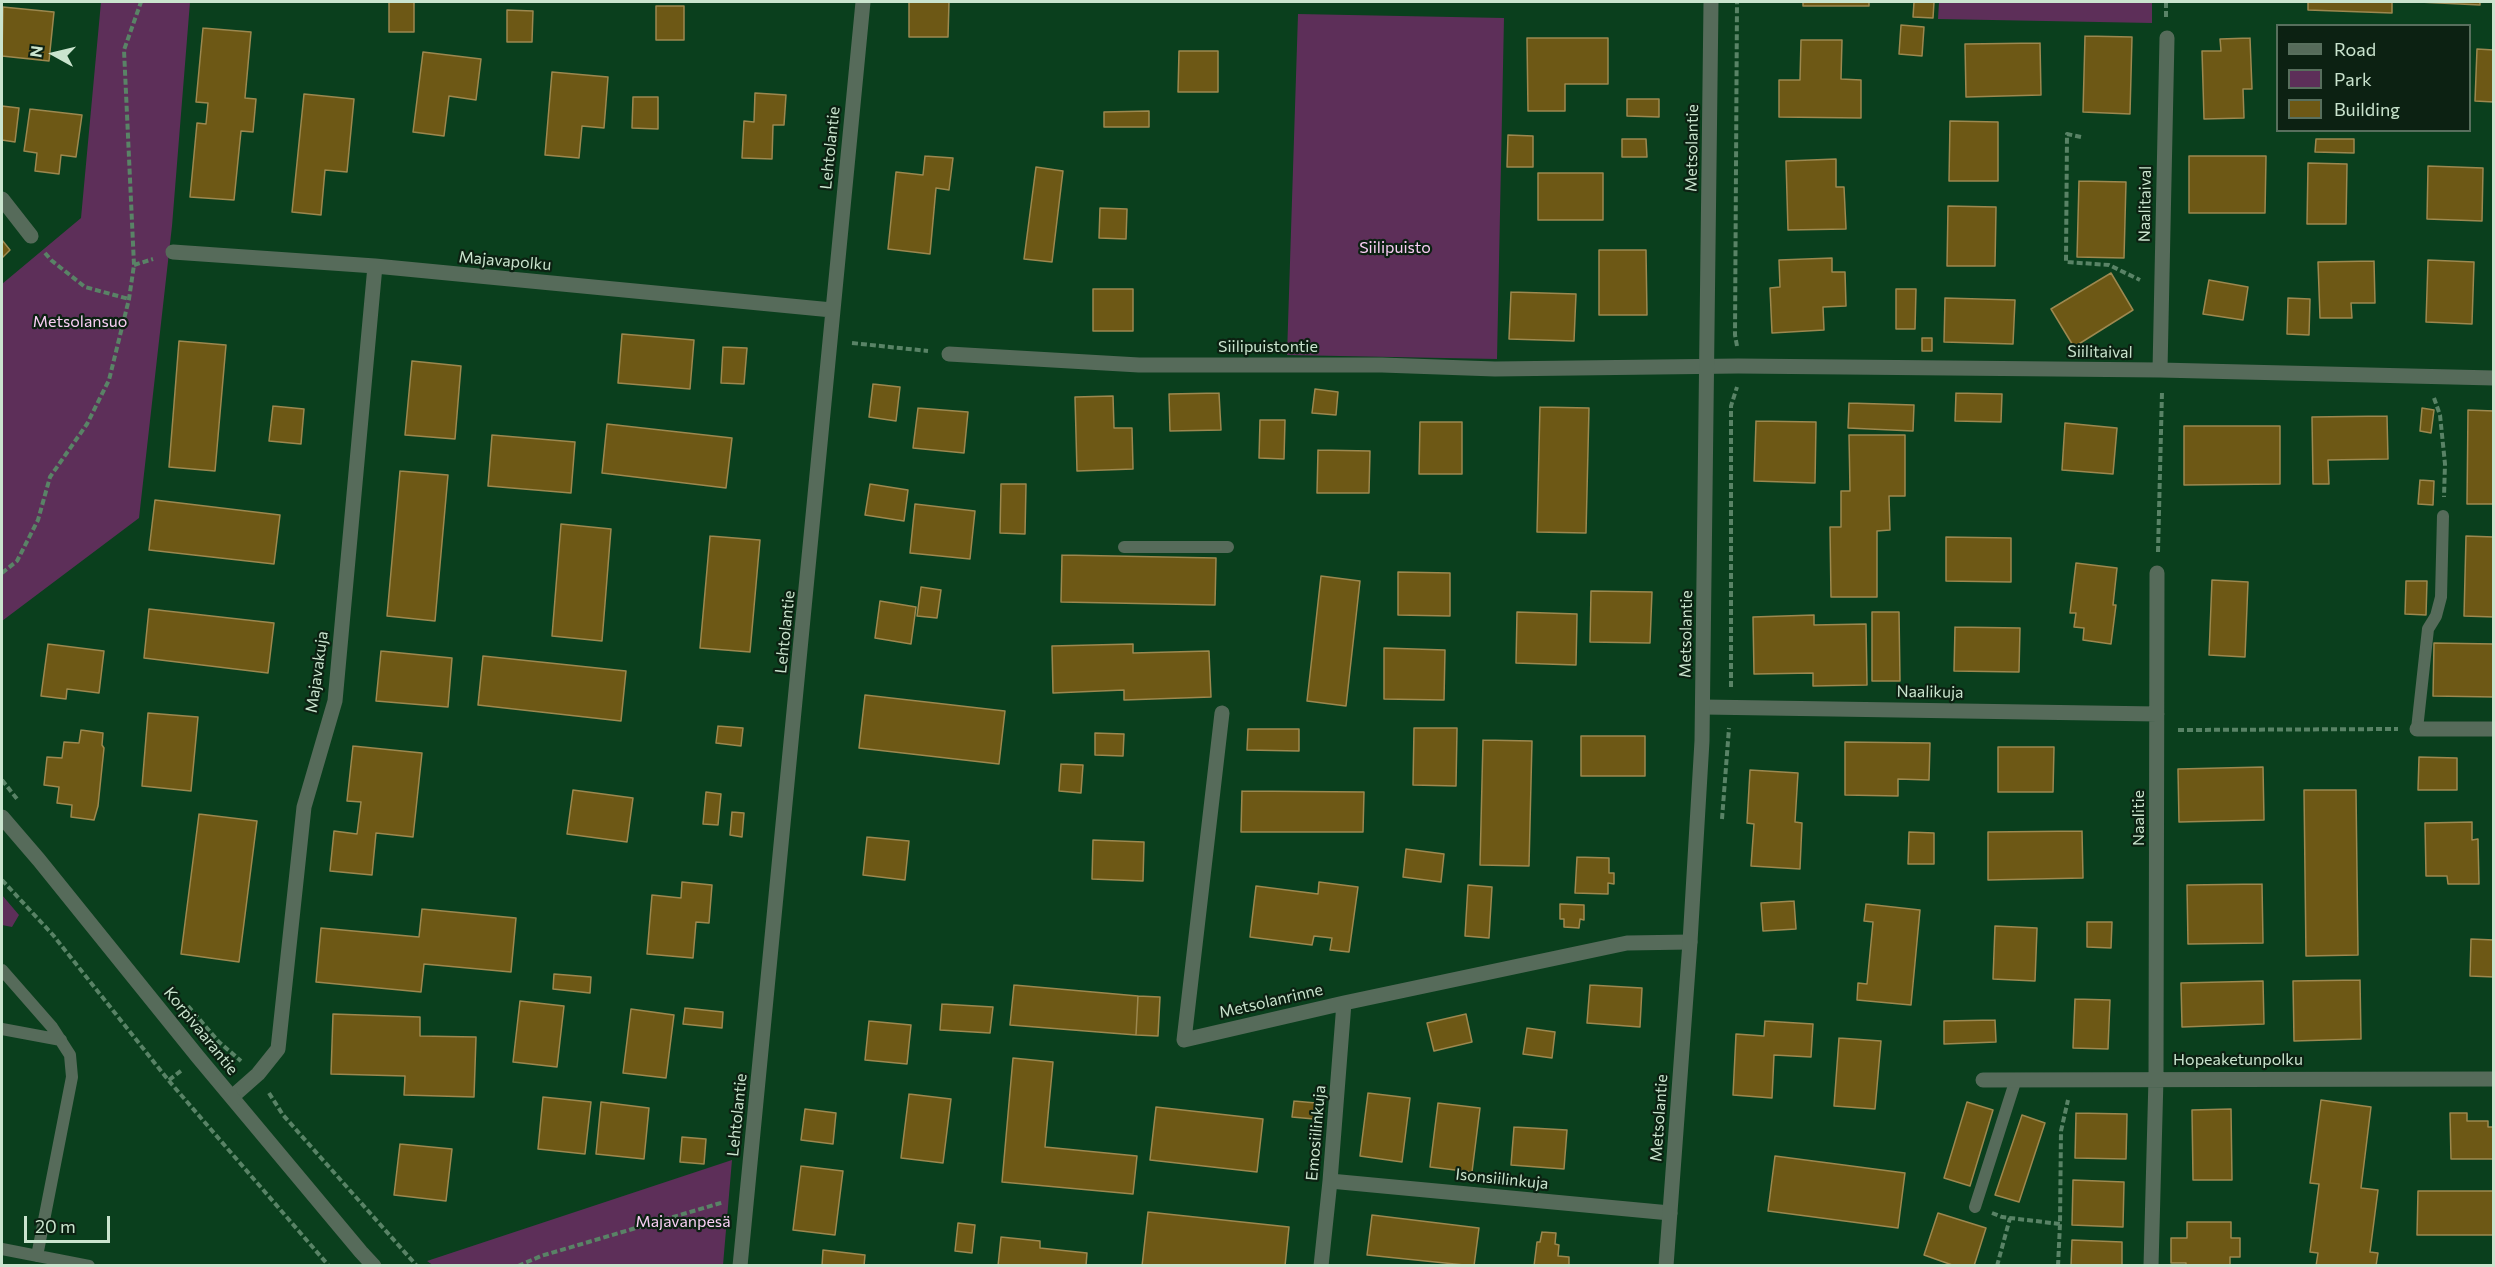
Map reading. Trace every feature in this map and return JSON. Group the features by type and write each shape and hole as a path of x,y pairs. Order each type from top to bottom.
{"street":[{"name":"Lehtolantie","path":"740,1266 863,2"},
{"name":"Metsolantie","path":"1666,1266 1690,942 1703,707 1711,2"},
{"name":"Naalitaival","path":"2160,370 2167,38"},
{"path":"2,199 31,236"},
{"name":"Majavapolku","path":"173,252 375,266 832,310"},
{"name":"Majavakuja","path":"232,1097 258,1074 278,1049 304,807 335,701 375,266"},
{"name":"Siilipuistontie","path":"949,354 1139,365 1382,365 1495,369 1707,367"},
{"name":"Siilitaival","path":"1707,367 2160,370 2493,378"},
{"name":"Naalitie","path":"2151,1266 2156,1078 2157,573"},
{"name":"Naalikuja","path":"1703,707 2157,714"},
{"name":"Metsolanrinne","path":"1222,713 1184,1040 1344,1003 1627,943 1690,942"},
{"path":"2417,729 2493,729"},
{"name":"Korpivaarantie","path":"2,817 374,1266"},
{"name":"Emosiilinkuja","path":"1321,1266 1344,1003"},
{"name":"Hopeaketunpolku","path":"1983,1080 2072,1078 2493,1079"},
{"name":"Isonsiilinkuja","path":"1330,1180 1670,1213"}],"lane":[{"path":"2417,729 2428,629 2436,616 2441,597 2443,516"},
{"path":"1124,547 1228,547"},
{"path":"2,970 61,1040 70,1055 72,1077 37,1256"},
{"path":"2,1029 61,1040"},
{"path":"1975,1207 2016,1080"},
{"path":"2,1249 89,1266"}],"path":[{"path":"2,573 18,561 38,520 50,477 87,424 109,380 129,298 134,265 124,50 141,2"},
{"path":"2081,137 2067,134 2066,262 2109,265 2143,281 2162,281"},
{"path":"31,236 51,260 86,287 129,298"},
{"path":"134,265 152,259"},
{"path":"829,342 949,354"},
{"path":"2157,573 2162,383 2160,370"},
{"path":"2433,377 2432,393 2440,415 2445,464 2443,516"},
{"path":"2157,730 2417,729"},
{"path":"2,780 24,807"},
{"path":"2,880 53,935 169,1080 328,1266"},
{"path":"181,997 219,1042 258,1074 283,1115 417,1266"},
{"path":"2058,1266 2061,1131 2072,1078"},
{"path":"518,1266 541,1256 724,1202"},
{"path":"1975,1207 2010,1218 2060,1224"},
{"path":"1997,1266 2010,1218"}],"green space":[{"name":"Metsolansuo","path":"101,2 190,2 172,226 139,518 2,621 2,284 81,218"},
{"path":"1939,2 2152,2 2152,23 1938,19"},
{"name":"Siilipuisto","path":"1298,14 1504,18 1497,359 1287,355"},
{"path":"2,895 19,915 12,927 2,925"},
{"name":"Majavanpesä","path":"732,1160 723,1265 434,1266 427,1261"}],"building":[{"path":"389,2 414,2 414,32 389,32"},
{"path":"909,2 949,2 948,37 909,37"},
{"path":"1803,2 1869,2 1869,6 1803,6"},
{"path":"1914,2 1934,2 1933,18 1913,17"},
{"path":"2308,2 2392,2 2392,13 2308,10"},
{"path":"2419,2 2480,2 2480,5"},
{"path":"656,6 684,6 684,40 656,40"},
{"path":"3,7 54,12 49,61 2,56"},
{"path":"507,10 533,11 532,42 507,42"},
{"path":"1901,25 1924,27 1922,56 1899,54"},
{"path":"203,28 251,32 245,98 256,99 253,132 241,131 234,200 190,197 197,123 206,124 208,103 196,102"},
{"path":"2085,36 2132,37 2130,114 2083,112"},
{"path":"1527,38 1608,38 1608,84 1565,84 1565,111 1528,111"},
{"path":"2250,38 2252,89 2243,89 2244,118 2204,119 2202,51 2221,51 2220,39"},
{"path":"1801,40 1842,40 1841,79 1861,80 1861,118 1779,117 1779,80 1800,80"},
{"path":"2040,43 2041,95 1966,97 1965,44"},
{"path":"2477,49 2494,50 2494,102 2475,101"},
{"path":"1179,51 1218,51 1218,92 1178,92"},
{"path":"423,52 481,59 476,100 449,96 444,136 413,132"},
{"path":"552,72 608,77 604,128 582,126 579,158 545,155"},
{"path":"755,93 786,95 784,125 773,125 772,159 742,158 744,121 754,122"},
{"path":"304,94 354,99 347,172 325,170 321,215 292,212"},
{"path":"633,97 658,97 658,129 632,128"},
{"path":"1627,99 1659,99 1659,117 1627,116"},
{"path":"2,106 19,108 15,142 2,140"},
{"path":"30,109 82,115 76,157 61,155 59,174 35,171 37,153 24,151"},
{"path":"1149,111 1149,127 1104,127 1104,112"},
{"path":"1950,121 1998,122 1998,181 1949,181"},
{"path":"1508,135 1533,136 1533,167 1507,167"},
{"path":"1622,139 1646,139 1647,157 1622,157"},
{"path":"2316,139 2354,139 2354,153 2315,152"},
{"path":"925,156 953,158 949,190 936,188 930,254 888,249 896,172 923,175"},
{"path":"2189,156 2266,156 2265,213 2189,213"},
{"path":"1836,159 1836,187 1844,187 1846,229 1788,230 1786,161"},
{"path":"2308,163 2347,164 2346,224 2307,224"},
{"path":"2428,166 2483,168 2482,221 2427,219"},
{"path":"1036,167 1063,171 1052,262 1024,259"},
{"path":"1538,173 1603,173 1603,220 1538,220"},
{"path":"2079,181 2126,182 2124,258 2077,257"},
{"path":"1948,206 1996,207 1995,266 1947,266"},
{"path":"1100,208 1127,209 1126,239 1099,238"},
{"path":"2,240 10,250 2,258"},
{"path":"1599,250 1646,250 1647,315 1599,315"},
{"path":"1832,258 1832,272 1845,272 1846,306 1823,307 1824,330 1772,333 1770,288 1780,287 1779,260"},
{"path":"2428,260 2474,262 2472,324 2426,322"},
{"path":"2374,261 2375,303 2351,303 2352,318 2320,318 2318,262"},
{"path":"2111,273 2133,310 2074,347 2051,309"},
{"path":"2209,280 2248,287 2243,320 2203,314"},
{"path":"1093,289 1133,289 1133,331 1093,331"},
{"path":"1896,289 1916,289 1915,329 1896,329"},
{"path":"1511,292 1576,294 1574,341 1509,339"},
{"path":"1945,298 2015,300 2013,344 1944,342"},
{"path":"2288,298 2310,299 2309,335 2287,334"},
{"path":"622,334 694,340 690,389 618,383"},
{"path":"1922,338 1932,338 1932,351 1922,351"},
{"path":"179,341 226,345 215,471 169,467"},
{"path":"723,347 747,348 744,384 721,383"},
{"path":"412,361 461,366 455,439 405,435"},
{"path":"873,384 900,387 896,421 869,417"},
{"path":"1315,389 1338,392 1336,415 1312,413"},
{"path":"1219,393 1221,430 1170,431 1169,394"},
{"path":"1956,393 2002,394 2001,422 1955,421"},
{"path":"1113,396 1114,428 1132,428 1133,469 1077,471 1075,397"},
{"path":"1849,403 1914,405 1913,431 1848,428"},
{"path":"273,406 304,409 301,444 269,441"},
{"path":"1540,407 1589,408 1586,533 1537,532"},
{"path":"918,408 968,412 964,453 913,448"},
{"path":"2422,408 2434,410 2431,433 2420,431"},
{"path":"2468,410 2494,411 2494,504 2467,504"},
{"path":"2387,416 2388,459 2328,460 2329,484 2313,484 2312,417"},
{"path":"1260,420 1285,420 1284,459 1259,458"},
{"path":"1756,421 1816,422 1815,483 1754,481"},
{"path":"1420,422 1462,422 1462,474 1419,474"},
{"path":"2065,423 2117,428 2113,474 2062,470"},
{"path":"607,424 732,438 726,488 602,473"},
{"path":"2184,426 2280,426 2280,484 2184,485"},
{"path":"492,435 575,442 571,493 488,486"},
{"path":"1849,435 1905,435 1905,496 1889,496 1890,530 1877,531 1877,597 1831,597 1830,527 1841,527 1841,491 1850,491"},
{"path":"1318,450 1370,451 1369,493 1317,493"},
{"path":"400,471 448,475 435,621 387,616"},
{"path":"2420,480 2434,481 2433,505 2418,504"},
{"path":"870,484 908,490 904,521 865,515"},
{"path":"1001,484 1026,484 1025,534 1000,533"},
{"path":"155,500 280,515 274,564 149,550"},
{"path":"915,504 975,511 970,559 910,553"},
{"path":"561,524 611,529 602,641 552,636"},
{"path":"710,536 760,540 750,652 700,648"},
{"path":"2466,536 2494,537 2494,617 2464,616"},
{"path":"1946,537 2011,538 2011,582 1946,581"},
{"path":"1062,555 1216,558 1215,605 1061,602"},
{"path":"2076,563 2117,568 2113,605 2116,605 2111,644 2083,640 2084,628 2074,627 2076,613 2070,613"},
{"path":"1398,572 1450,573 1450,616 1398,615"},
{"path":"1321,576 1360,581 1346,706 1307,701"},
{"path":"2212,580 2248,582 2245,657 2209,655"},
{"path":"2406,581 2427,581 2426,615 2405,614"},
{"path":"921,587 941,590 937,618 917,616"},
{"path":"1591,591 1652,592 1650,643 1590,642"},
{"path":"880,601 916,607 911,644 875,638"},
{"path":"149,609 274,623 268,673 144,658"},
{"path":"1517,612 1577,614 1576,665 1516,663"},
{"path":"1872,612 1899,612 1900,681 1872,681"},
{"path":"1814,615 1814,625 1866,624 1867,685 1813,686 1813,673 1754,674 1753,617"},
{"path":"1955,627 2020,628 2019,672 1954,671"},
{"path":"2434,643 2494,644 2494,697 2433,696"},
{"path":"48,644 104,651 99,693 67,689 66,699 41,696"},
{"path":"1133,644 1133,653 1209,651 1211,697 1124,700 1124,690 1053,693 1052,646"},
{"path":"1384,648 1445,650 1444,700 1384,699"},
{"path":"381,651 452,658 448,707 376,701"},
{"path":"483,656 626,671 621,721 478,705"},
{"path":"865,695 1005,711 999,764 859,748"},
{"path":"148,713 198,717 191,791 142,786"},
{"path":"718,726 743,728 741,746 716,743"},
{"path":"1414,728 1457,728 1456,786 1413,785"},
{"path":"1248,729 1299,729 1299,751 1247,750"},
{"path":"81,730 103,733 104,748 98,806 94,820 71,817 72,805 57,803 59,787 44,785 47,757 62,758 64,742 79,743"},
{"path":"1095,733 1124,734 1123,756 1095,755"},
{"path":"1581,736 1645,736 1645,776 1581,776"},
{"path":"1483,740 1532,741 1529,866 1480,865"},
{"path":"1845,742 1930,743 1929,780 1898,779 1898,796 1845,795"},
{"path":"353,746 422,753 413,837 376,833 372,875 330,871 334,831 357,834 361,802 347,801"},
{"path":"1998,747 2054,747 2053,792 1998,792"},
{"path":"2419,757 2457,758 2457,790 2418,790"},
{"path":"1061,764 1083,765 1081,793 1059,791"},
{"path":"2263,767 2264,820 2179,822 2178,769"},
{"path":"1750,770 1798,773 1795,822 1802,823 1800,869 1751,866 1754,824 1747,823"},
{"path":"573,790 633,798 627,842 567,834"},
{"path":"2304,790 2356,790 2358,955 2306,956"},
{"path":"1242,791 1364,792 1363,832 1241,832"},
{"path":"706,792 721,794 718,825 703,824"},
{"path":"732,812 744,813 742,837 730,835"},
{"path":"199,814 257,821 239,962 181,954"},
{"path":"2472,822 2472,840 2478,839 2479,884 2448,884 2447,876 2426,876 2425,823"},
{"path":"2082,831 2083,878 1988,880 1988,832"},
{"path":"1909,832 1934,833 1934,864 1908,864"},
{"path":"867,837 909,841 905,880 863,875"},
{"path":"1093,840 1144,842 1143,881 1092,879"},
{"path":"1406,849 1444,854 1441,882 1403,877"},
{"path":"1577,857 1609,858 1609,873 1614,873 1614,884 1608,883 1608,894 1575,893"},
{"path":"682,882 712,885 709,923 696,922 693,958 647,954 652,895 681,898"},
{"path":"1319,882 1358,887 1349,952 1330,950 1332,938 1314,936 1312,945 1250,937 1256,886 1318,894"},
{"path":"2262,884 2263,943 2188,944 2187,885"},
{"path":"1468,885 1492,887 1489,938 1465,936"},
{"path":"1794,901 1796,929 1763,931 1761,903"},
{"path":"1560,904 1584,905 1584,920 1580,919 1579,928 1564,927 1564,919 1560,919"},
{"path":"1866,904 1920,910 1911,1005 1857,1000 1858,983 1867,984 1873,922 1864,921"},
{"path":"422,909 516,918 511,972 424,964 421,992 316,982 321,928 419,937"},
{"path":"2087,922 2112,922 2111,948 2087,947"},
{"path":"1995,926 2037,928 2035,981 1993,979"},
{"path":"2471,939 2494,940 2494,977 2470,976"},
{"path":"554,974 591,977 590,993 553,989"},
{"path":"2360,980 2361,1039 2294,1041 2293,981"},
{"path":"2263,981 2264,1024 2182,1027 2181,983"},
{"path":"1014,985 1138,996 1136,1035 1010,1025"},
{"path":"1590,985 1642,988 1640,1027 1587,1023"},
{"path":"1138,996 1160,997 1158,1036 1136,1035"},
{"path":"2075,999 2110,1000 2108,1049 2073,1048"},
{"path":"520,1001 564,1006 557,1067 513,1062"},
{"path":"942,1004 993,1007 990,1033 940,1030"},
{"path":"685,1008 723,1012 722,1028 683,1024"},
{"path":"631,1009 674,1015 666,1078 623,1073"},
{"path":"333,1014 420,1017 420,1036 476,1037 474,1097 404,1095 405,1076 331,1074"},
{"path":"1466,1014 1472,1042 1434,1051 1427,1023"},
{"path":"1995,1020 1996,1042 1944,1044 1944,1021"},
{"path":"869,1021 911,1025 907,1064 865,1060"},
{"path":"1765,1021 1813,1024 1811,1057 1774,1055 1772,1098 1733,1095 1736,1034 1764,1036"},
{"path":"1527,1028 1555,1032 1552,1058 1523,1054"},
{"path":"1839,1038 1881,1041 1875,1109 1834,1106"},
{"path":"1013,1058 1053,1062 1045,1147 1137,1156 1133,1194 1002,1182"},
{"path":"1368,1093 1410,1098 1402,1162 1360,1156"},
{"path":"909,1094 951,1099 943,1163 901,1158"},
{"path":"543,1097 591,1102 585,1154 538,1149"},
{"path":"2321,1100 2371,1107 2361,1188 2378,1190 2370,1252 2378,1253 2376,1266 2316,1266 2318,1253 2310,1252 2319,1184 2310,1183"},
{"path":"1294,1101 1316,1103 1314,1119 1292,1117"},
{"path":"601,1102 649,1108 644,1159 596,1154"},
{"path":"1967,1102 1993,1110 1970,1186 1944,1178"},
{"path":"1438,1103 1480,1108 1472,1172 1430,1167"},
{"path":"1156,1107 1263,1119 1257,1172 1150,1160"},
{"path":"805,1109 836,1113 833,1144 801,1140"},
{"path":"2231,1109 2232,1180 2193,1180 2192,1110"},
{"path":"2076,1113 2127,1114 2126,1159 2075,1158"},
{"path":"2450,1113 2467,1113 2467,1121 2488,1121 2488,1127 2494,1127 2494,1159 2451,1159"},
{"path":"2022,1115 2045,1123 2019,1202 1995,1195"},
{"path":"1514,1127 1567,1130 1564,1169 1511,1165"},
{"path":"682,1137 706,1139 704,1164 680,1162"},
{"path":"400,1144 452,1149 446,1201 394,1195"},
{"path":"1775,1156 1905,1173 1898,1228 1768,1211"},
{"path":"801,1166 843,1171 835,1235 793,1230"},
{"path":"2073,1180 2124,1182 2123,1227 2072,1225"},
{"path":"2418,1191 2494,1191 2494,1235 2417,1235"},
{"path":"1148,1212 1289,1227 1285,1266 1142,1266"},
{"path":"1938,1213 1986,1228 1974,1266 1955,1266 1924,1255"},
{"path":"1372,1215 1479,1228 1474,1266 1367,1255"},
{"path":"2187,1222 2231,1222 2231,1238 2240,1238 2240,1257 2230,1257 2230,1266 2186,1266 2186,1263 2171,1263 2171,1238 2187,1238"},
{"path":"958,1223 975,1225 972,1253 955,1251"},
{"path":"1542,1232 1556,1233 1555,1244 1559,1245 1558,1256 1569,1257 1569,1266 1534,1266 1537,1242 1540,1242"},
{"path":"1001,1237 1040,1241 1040,1248 1087,1253 1086,1266 998,1266"},
{"path":"2072,1240 2122,1242 2122,1266 2071,1266"},
{"path":"823,1250 865,1255 864,1266 822,1266"}]}
